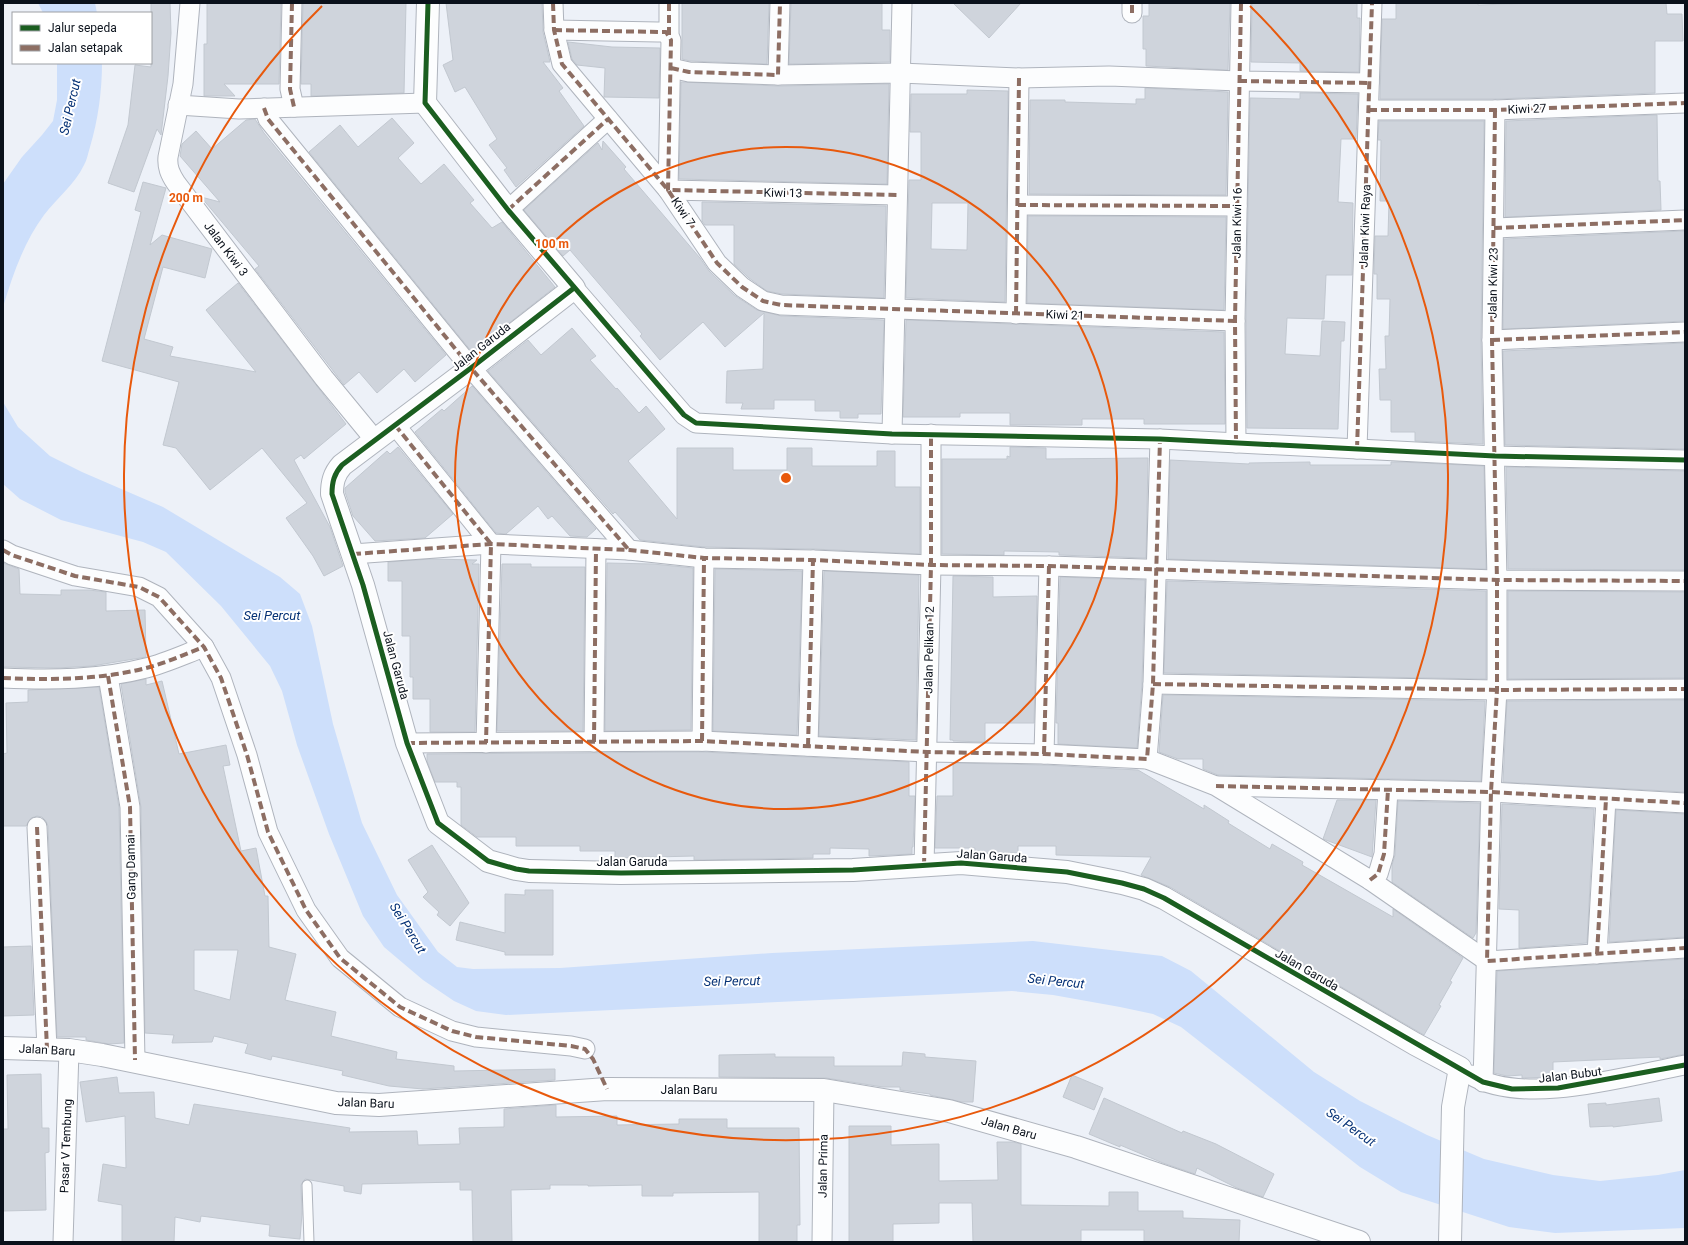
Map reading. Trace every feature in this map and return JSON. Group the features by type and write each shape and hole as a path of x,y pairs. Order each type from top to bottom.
{"street":[{"name":"Jalan Kiwi 3","path":"190,3 183,84 167,163 172,176 324,378 375,440"},
{"path":"292,3 290,90 294,107"},
{"path":"428,3 425,103 508,210 574,288 684,415 696,423 892,434 1160,439 1495,456 1685,460"},
{"name":"Kiwi 7","path":"554,3 554,30 562,64 668,190 717,263 742,287 763,301 781,305 894,310"},
{"path":"668,190 671,68 669,3"},
{"path":"778,75 780,3"},
{"path":"892,434 902,3"},
{"name":"Jalan Kiwi 16","path":"1236,443 1235,321 1241,3"},
{"name":"Jalan Kiwi Raya","path":"1357,449 1372,3"},
{"path":"554,30 666,32 669,36"},
{"path":"671,68 689,72 778,75 900,73 1019,78 1109,76 1239,81 1369,83"},
{"path":"1016,314 1019,78"},
{"path":"178,105 240,109 425,103"},
{"name":"Kiwi 27","path":"1369,110 1495,110 1685,103"},
{"path":"264,108 268,119 471,368 629,550"},
{"name":"Jalan Kiwi 23","path":"1483,1082 1491,792 1497,690 1497,580 1492,340 1495,110"},
{"path":"508,210 608,118"},
{"name":"Kiwi 13","path":"668,190 897,195"},
{"path":"1018,205 1237,206"},
{"path":"1494,228 1685,220"},
{"name":"Jalan Garuda","path":"574,288 342,465 336,473 332,483 332,494 364,585 407,743 438,823 488,861 516,869 621,873 853,870 960,863 1067,872 1122,883 1144,889 1164,898 1415,1044 1460,1068"},
{"name":"Kiwi 21","path":"894,310 1235,321"},
{"path":"1492,340 1685,332"},
{"path":"395,425 491,544 486,742"},
{"name":"Jalan Pelikan 12","path":"924,866 931,565 931,434"},
{"path":"1147,759 1153,684 1160,439"},
{"path":"353,554 491,544 629,550 704,558 813,560 931,565 1049,566 1497,580 1685,581"},
{"path":"594,742 596,549"},
{"path":"3,550 12,555 75,576 139,588 159,597 204,647 221,678 247,755 268,832 306,910 340,958 400,1007 452,1031 476,1037 571,1046 585,1049"},
{"path":"702,741 704,558"},
{"path":"808,746 813,560"},
{"path":"1044,754 1049,566"},
{"path":"3,678 43,679 108,676 147,668 204,647"},
{"name":"Gang Damai","path":"108,676 130,807 135,1060"},
{"path":"1153,684 1497,690 1685,689"},
{"path":"407,743 702,741 927,752 1044,754 1147,759 1216,786 1370,880 1487,961 1685,948"},
{"path":"1216,786 1491,792 1685,803"},
{"path":"1370,880 1378,874 1384,854 1388,790"},
{"path":"1597,954 1606,799"},
{"path":"37,827 46,1049"},
{"name":"Jalan Baru","path":"3,1048 69,1050 135,1060 336,1103 380,1105 606,1089 824,1090 949,1111 1061,1143 1359,1242"},
{"name":"Pasar V Tembung","path":"63,1242 69,1050"},
{"name":"Jalan Bubut","path":"1460,1068 1483,1082 1512,1089 1558,1088 1685,1065"},
{"path":"1450,1242 1453,1107 1460,1068"},
{"name":"Jalan Prima","path":"822,1242 824,1090"}],"lane":[{"path":"307,1185 309,1242"}],"water":[{"path":"38,3 95,3 97,12 42,12"},
{"name":"Sei Percut","path":"57,64 102,64 97,116 87,159 71,185 49,209 37,225 25,247 15,271 3,307 3,184 22,157 53,121 57,100"},
{"name":"Sei Percut","path":"3,402 18,427 50,456 82,472 163,507 280,577 300,594 312,626 333,724 362,823 397,895 438,952 457,967 473,969 560,968 772,953 1033,941 1162,956 1191,971 1314,1072 1360,1101 1427,1135 1484,1159 1553,1175 1600,1181 1658,1175 1685,1170 1685,1228 1555,1233 1509,1227 1401,1192 1360,1167 1181,1027 1153,1014 1120,1007 1053,995 1012,991 506,1015 476,1011 454,1001 423,980 384,947 363,916 329,834 297,745 282,691 270,666 221,606 166,552 143,542 61,520 20,499 3,484"}],"building":[{"path":"151,3 170,3 171,33 168,76 161,135 157,129 134,192 108,183 128,125 135,65 151,67 152,64"},
{"path":"207,3 281,3 279,84 224,84 235,96 204,96 204,44 207,44"},
{"path":"303,3 406,3 404,93 311,96 311,84 301,84"},
{"path":"446,3 542,3 543,32 550,62 543,62 563,88 559,91 584,126 516,187 504,170 507,168 489,145 497,139 465,87 455,92 443,65 453,60"},
{"path":"682,3 769,3 767,64 690,61 682,59"},
{"path":"791,3 882,3 882,30 890,30 890,62 789,64"},
{"path":"953,3 1021,3 989,38"},
{"path":"1149,3 1230,3 1228,70 1146,66 1146,49 1143,49 1143,16 1149,16"},
{"path":"1252,3 1357,3 1357,18 1360,18 1359,72 1300,71 1300,63 1251,62"},
{"path":"1396,3 1478,3 1478,5 1538,3 1666,3 1667,14 1682,14 1683,41 1655,41 1655,93 1495,99 1380,99 1382,19 1396,19"},
{"path":"568,42 612,47 660,48 659,98 604,97 605,68 577,65 572,59"},
{"path":"681,82 778,86 889,84 887,184 679,179"},
{"path":"1145,88 1228,92 1226,195 1029,194 1030,100 1065,100 1065,102 1136,104 1136,99 1145,99"},
{"path":"967,90 1008,91 1005,302 906,298 909,180 921,180 921,132 910,132 911,94 967,94","holes":["932,203 968,203 967,250 931,249"]},
{"path":"1300,93 1358,94 1356,139 1341,139 1338,202 1353,203 1352,275 1326,275 1324,319 1287,318 1285,354 1320,356 1322,321 1345,322 1344,341 1341,341 1338,429 1247,428 1246,321 1250,98 1300,99"},
{"path":"1657,115 1658,181 1660,181 1661,210 1505,217 1506,121"},
{"path":"392,118 414,143 398,158 421,184 444,164 474,200 470,203 492,228 502,222 555,287 472,352 309,152 340,125 358,147"},
{"path":"255,119 264,133 446,355 415,382 404,369 377,393 359,372 344,385 255,269 259,266 201,197 220,202 180,156 182,144 196,131 212,149 246,120"},
{"path":"1379,121 1484,121 1481,340 1483,444 1415,441 1415,432 1391,432 1391,400 1380,400 1379,369 1386,369 1385,336 1389,336 1390,299 1377,299 1377,274 1374,274 1375,236 1388,236 1389,201 1380,201 1381,140 1378,140"},
{"path":"603,141 626,167 624,169 700,258 709,271 734,295 757,310 781,316 884,320 881,414 858,414 858,418 840,418 840,411 815,411 815,400 774,400 774,409 741,409 743,403 726,403 727,371 763,369 764,313 725,347 703,322 660,360 640,336 642,334 570,250 563,256 524,210 598,143 602,150"},
{"path":"143,182 166,188 150,245 162,235 212,249 205,278 163,267 144,339 173,347 170,356 256,372 206,310 238,283 346,424 304,459 301,455 294,460 330,527 343,566 324,576 313,556 286,518 307,503 262,448 210,490 176,448 163,445 179,382 102,361 141,212 135,210"},
{"path":"702,202 886,206 884,298 782,294 767,291 749,278 734,264 734,225 705,225 702,221"},
{"path":"1028,216 1226,217 1224,310 1027,303"},
{"path":"1685,231 1685,321 1503,329 1504,239"},
{"path":"906,320 1224,332 1225,424 1144,424 1144,419 1082,419 1082,425 1010,425 1010,413 960,413 960,417 903,417"},
{"path":"572,328 596,356 590,360 616,389 617,388 639,413 646,406 665,429 628,461 677,519 677,448 733,448 733,470 787,470 787,448 812,448 812,466 877,466 877,451 895,451 895,487 920,487 920,554 813,549 705,547 640,540 615,512 613,514 488,371 528,340 541,355"},
{"path":"1685,343 1685,449 1505,445 1503,351"},
{"path":"472,386 596,529 587,537 570,536 552,516 548,519 538,506 506,534 496,533 415,432 442,409 444,411"},
{"path":"398,447 453,514 425,538 375,541 353,516 345,488 387,451 390,454"},
{"path":"1010,447 1046,448 1046,459 1148,458 1146,558 1059,555 1059,552 1004,551 1004,555 942,554 942,459 1007,459 1007,456 1010,457"},
{"path":"1170,460 1249,464 1310,462 1310,465 1391,465 1391,462 1401,462 1484,466 1486,569 1168,559"},
{"path":"1506,467 1685,471 1685,570 1508,569"},
{"path":"430,559 477,560 472,564 479,564 475,732 430,732 430,699 413,699 413,677 410,677 410,636 402,636 402,581 388,581 388,562"},
{"path":"3,563 19,569 20,594 61,595 61,590 89,590 106,592 106,611 145,610 146,657 92,666 57,668 3,667"},
{"path":"607,563 653,564 693,568 691,730 605,731"},
{"path":"502,564 531,564 531,567 585,567 583,731 497,731"},
{"path":"715,569 802,571 797,735 713,731"},
{"path":"824,571 919,575 916,740 819,736"},
{"path":"953,576 993,577 993,597 1037,596 1034,723 985,723 985,742 950,740"},
{"path":"1060,577 1145,580 1142,683 1137,748 1058,744 1058,723 1056,723"},
{"path":"1167,581 1486,591 1486,679 1164,673"},
{"path":"1508,591 1685,592 1685,678 1508,679"},
{"path":"146,679 146,685 162,681 179,754 226,745 230,765 223,766 241,851 256,848 265,896 268,896 269,947 296,954 285,1000 336,1012 331,1036 397,1052 396,1059 454,1066 454,1071 555,1069 555,1080 423,1089 389,1086 342,1075 343,1071 272,1056 271,1060 245,1053 248,1044 214,1036 212,1042 172,1043 174,1035 145,1033 141,807 121,684","holes":["194,950 238,950 230,1000 194,990"]},
{"path":"99,687 119,808 124,1043 109,1044 86,1040 86,1037 57,1037 48,826 42,817 37,816 31,818 26,826 3,826 3,754 7,753 6,703 28,702 28,690"},
{"path":"1163,695 1485,701 1481,781 1218,775 1203,769 1203,759 1178,759 1159,752"},
{"path":"1685,700 1685,792 1503,782 1507,701"},
{"path":"702,752 909,762 909,796 915,796 912,854 869,856 869,849 830,848 830,854 813,854 813,858 694,860 694,856 615,858 615,851 580,851 580,846 516,846 516,837 477,837 461,825 461,787 457,787 457,782 435,782 427,761 427,754"},
{"path":"953,763 1044,765 1138,770 1204,809 1204,805 1229,821 1228,823 1270,849 1272,844 1303,862 1302,865 1393,917 1393,909 1463,958 1439,1005 1441,1006 1424,1035 1170,887 1141,875 1151,857 1056,855 1056,846 1018,846 1018,853 975,852 975,848 935,848 937,796 953,796"},
{"path":"1337,800 1376,800 1372,857 1323,839"},
{"path":"1398,801 1480,803 1476,933 1473,938 1392,882 1392,865 1395,855"},
{"path":"1502,804 1594,809 1587,943 1519,948 1519,910 1499,909"},
{"path":"1616,810 1685,814 1685,937 1609,942"},
{"path":"432,845 469,903 450,926 437,915 439,912 423,897 428,892 408,860"},
{"path":"525,890 553,890 553,955 505,955 505,952 456,940 460,922 505,933 505,894 525,895"},
{"path":"31,946 34,1015 3,1016 3,947"},
{"path":"1685,959 1685,1054 1660,1059 1660,1057 1553,1062 1553,1077 1522,1078 1522,1075 1507,1076 1494,1073 1497,971"},
{"path":"903,1052 925,1054 925,1057 976,1061 973,1102 962,1102 930,1094 900,1090 900,1087 883,1087 826,1078 719,1077 719,1055 775,1054 775,1057 834,1057 834,1066 902,1066"},
{"path":"41,1074 42,1128 49,1128 49,1152 45,1153 46,1210 3,1211 3,1129 8,1129 7,1075"},
{"path":"1072,1075 1103,1088 1094,1110 1063,1097"},
{"path":"117,1077 119,1093 154,1092 155,1118 189,1125 194,1104 350,1128 349,1132 417,1131 418,1145 460,1144 459,1128 504,1127 504,1109 556,1105 556,1117 617,1116 617,1125 679,1124 679,1119 727,1119 727,1128 799,1128 800,1225 797,1225 797,1242 759,1242 759,1192 673,1193 673,1196 642,1196 642,1185 550,1185 550,1189 511,1190 512,1242 473,1242 472,1190 460,1190 460,1182 362,1184 361,1194 344,1191 344,1186 305,1179 301,1185 302,1214 300,1239 269,1236 270,1225 201,1216 200,1222 175,1217 174,1242 122,1242 122,1205 98,1201 103,1164 126,1168 125,1116 86,1122 80,1082"},
{"path":"1104,1098 1182,1133 1183,1131 1216,1144 1274,1174 1263,1197 1237,1188 1197,1168 1195,1174 1163,1163 1120,1145 1120,1147 1089,1134"},
{"path":"1659,1098 1662,1121 1613,1127 1590,1127 1588,1104 1606,1103 1606,1105"},
{"path":"849,1126 891,1126 891,1145 939,1144 939,1181 998,1180 997,1142 1013,1142 1021,1144 1021,1205 1109,1206 1109,1192 1138,1192 1138,1211 1183,1211 1183,1218 1240,1220 1239,1242 1144,1242 1144,1230 1081,1230 1081,1242 973,1242 972,1203 939,1203 939,1223 893,1224 893,1242 849,1242"}],"marked path":[{"path":"292,3 290,89 294,107"},
{"path":"553,3 554,30 562,64 668,190 717,263 742,287 763,301 781,305 1235,321"},
{"path":"669,3 669,35"},
{"path":"671,68 689,72 778,75 780,3"},
{"path":"1132,3 1132,13"},
{"path":"1236,443 1235,321 1241,3"},
{"path":"1357,449 1372,3"},
{"path":"554,30 666,32 671,40 668,190 897,195"},
{"path":"1016,314 1019,78"},
{"path":"1239,81 1369,83"},
{"path":"1369,110 1495,110 1685,103"},
{"path":"264,108 268,119 471,368 629,550"},
{"path":"1495,110 1492,340 1497,580 1497,690 1491,792 1487,961 1685,948"},
{"path":"508,210 608,119"},
{"path":"1018,205 1237,206"},
{"path":"1494,228 1685,220"},
{"path":"1492,340 1685,332"},
{"path":"395,425 491,544 486,743"},
{"path":"924,866 931,565 931,434"},
{"path":"407,743 702,741 927,752 1044,754 1147,759 1153,684 1160,439"},
{"path":"353,554 491,544 629,550 704,558 813,560 931,565 1049,566 1497,580 1685,581"},
{"path":"594,742 596,549"},
{"path":"3,550 12,555 75,576 139,587 159,597 204,647 221,678 247,755 268,832 306,910 340,958 400,1007 452,1031 476,1037 571,1046 585,1049 593,1059 607,1089"},
{"path":"702,741 704,558"},
{"path":"808,746 813,560"},
{"path":"1044,754 1049,566"},
{"path":"3,678 57,679 111,675 153,666 204,647"},
{"path":"108,676 130,807 135,1060"},
{"path":"1153,684 1497,690 1685,689"},
{"path":"1216,786 1491,792 1685,803"},
{"path":"1370,880 1378,874 1384,854 1388,790"},
{"path":"1597,954 1606,799"},
{"path":"37,827 47,1049"}],"cycle path":[{"path":"428,3 425,103 508,210 684,415 696,423 892,434 1160,439 1495,456 1685,460"},
{"path":"574,288 342,465 335,475 332,486 332,494 363,585 407,743 438,823 488,861 529,871 621,873 853,870 961,863 1067,872 1122,883 1144,889 1164,898 1483,1082 1512,1089 1558,1088 1685,1065"}]}
